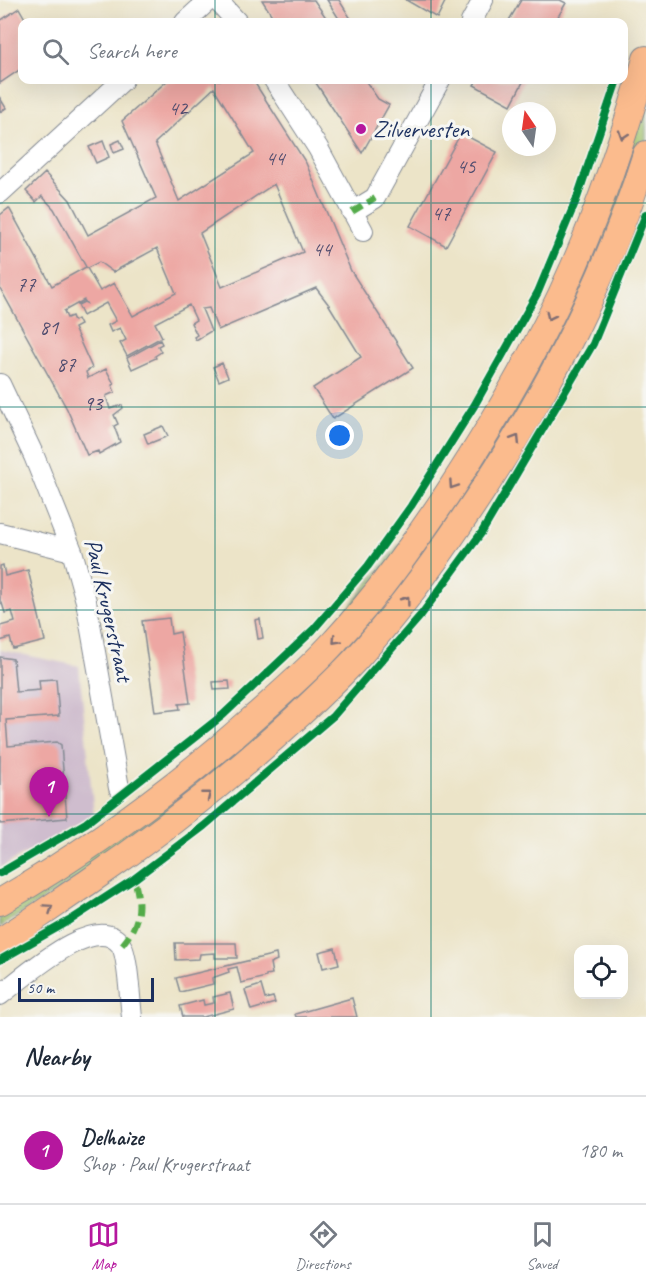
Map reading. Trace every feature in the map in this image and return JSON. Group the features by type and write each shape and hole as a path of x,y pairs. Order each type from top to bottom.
{"main road":[{"path":"0,902 110,834 152,804 219,750 336,640 380,589 461,473 504,405 538,341 573,268 593,219 619,149 646,59"},
{"path":"0,941 143,845 258,753 355,660 402,606 478,499 530,416 598,280 633,197 646,154"}],"street":[{"path":"189,18 209,0"},
{"path":"217,0 233,18"},
{"path":"473,18 483,0"},
{"path":"0,193 119,84"},
{"path":"277,84 318,148 363,231"},
{"path":"352,212 375,198 438,84"},
{"name":"Paul Krugerstraat","path":"0,384 34,456 72,551 86,601 119,788"},
{"path":"0,533 72,551"},
{"path":"0,995 73,942 97,934 112,936 122,945 132,1017"}],"shaded area":[{"path":"0,650 79,666 94,815 0,868"}],"green space":[{"path":"646,77 646,140 638,166 525,416 354,656 164,823 0,927 0,908 246,737 507,410"}],"building":[{"path":"262,0 314,0 326,18 273,18"},
{"path":"327,0 339,0 350,18 338,18"},
{"path":"406,0 446,0 437,18"},
{"path":"521,0 560,0 566,3 557,18 510,18"},
{"path":"19,8 25,18 18,18 18,71 0,83 0,21"},
{"path":"164,84 256,84 306,163 351,271 413,368 333,419 313,388 361,357 316,288 218,330 209,308 202,309 211,331 196,340 194,337 197,335 191,323 196,320 189,305 155,323 162,337 127,356 120,343 126,340 120,328 111,332 108,325 116,321 106,303 83,316 78,305 86,303 84,300 64,311 67,318 72,316 74,321 77,319 80,325 74,328 92,368 86,372 88,378 106,369 114,384 112,385 115,392 106,396 110,409 122,405 123,408 114,415 118,424 114,426 120,442 99,454 98,451 87,455 67,409 0,288 0,215 9,208 52,286 86,267 54,209 42,196 36,202 26,191 45,173 70,200 88,235 156,198 122,121","holes":["214,88 254,153 179,201 155,143","274,184 303,252 222,287 200,233","157,248 176,293 133,316 114,283 100,291 87,268 99,262 113,272"]},
{"name":"Zilvervesten","path":"317,84 368,84 378,99 389,105 362,153"},
{"path":"522,84 513,102 505,102 474,85"},
{"path":"0,98 6,108 0,112"},
{"path":"461,133 497,152 446,246 410,226"},
{"path":"120,140 124,149 114,153 111,144"},
{"path":"103,141 109,157 96,163 89,147"},
{"path":"160,340 162,344 158,346 161,352 155,356 156,358 132,369 127,358"},
{"path":"222,363 228,377 219,381 213,367"},
{"path":"163,426 168,436 148,444 144,434"},
{"path":"3,565 5,576 28,570 45,641 13,649 10,638 0,641 0,626 15,622 12,611 5,613 0,603 0,566"},
{"path":"169,618 171,634 180,632 190,703 179,704 180,709 155,712 142,621"},
{"path":"260,619 263,638 258,639 255,620"},
{"path":"0,657 13,659 16,692 40,690 39,680 56,679 59,716 6,720 8,746 57,742 61,745 67,818 0,824"},
{"path":"229,681 230,689 214,690 213,682"},
{"path":"175,943 236,943 237,958 215,958 215,953 200,954 199,959 176,960"},
{"path":"335,948 339,964 323,968 319,952"},
{"path":"276,954 277,960 270,963 272,974 266,977 241,983 237,967 212,978 213,984 180,992 176,978"},
{"path":"261,985 265,999 273,997 275,1003 251,1010 245,990"},
{"path":"230,993 234,1009 203,1017 183,1017 180,1006 203,1000 204,1005 214,1003 213,997"},
{"path":"352,998 357,1017 296,1017 295,1014"}],"marked path":[{"path":"352,212 375,198"},
{"path":"122,945 133,929 138,914 138,897 134,879"}],"cycle path":[{"path":"0,873 86,823 223,715 313,630 368,566 411,506 474,406 538,292 577,198 616,84"},
{"path":"0,960 69,921 134,879 204,826 333,716 421,615 482,532 593,344 646,214"}],"place":[{"name":"Zilvervesten","path":"361,129"},
{"name":"Delhaize","path":"49,817"}]}
